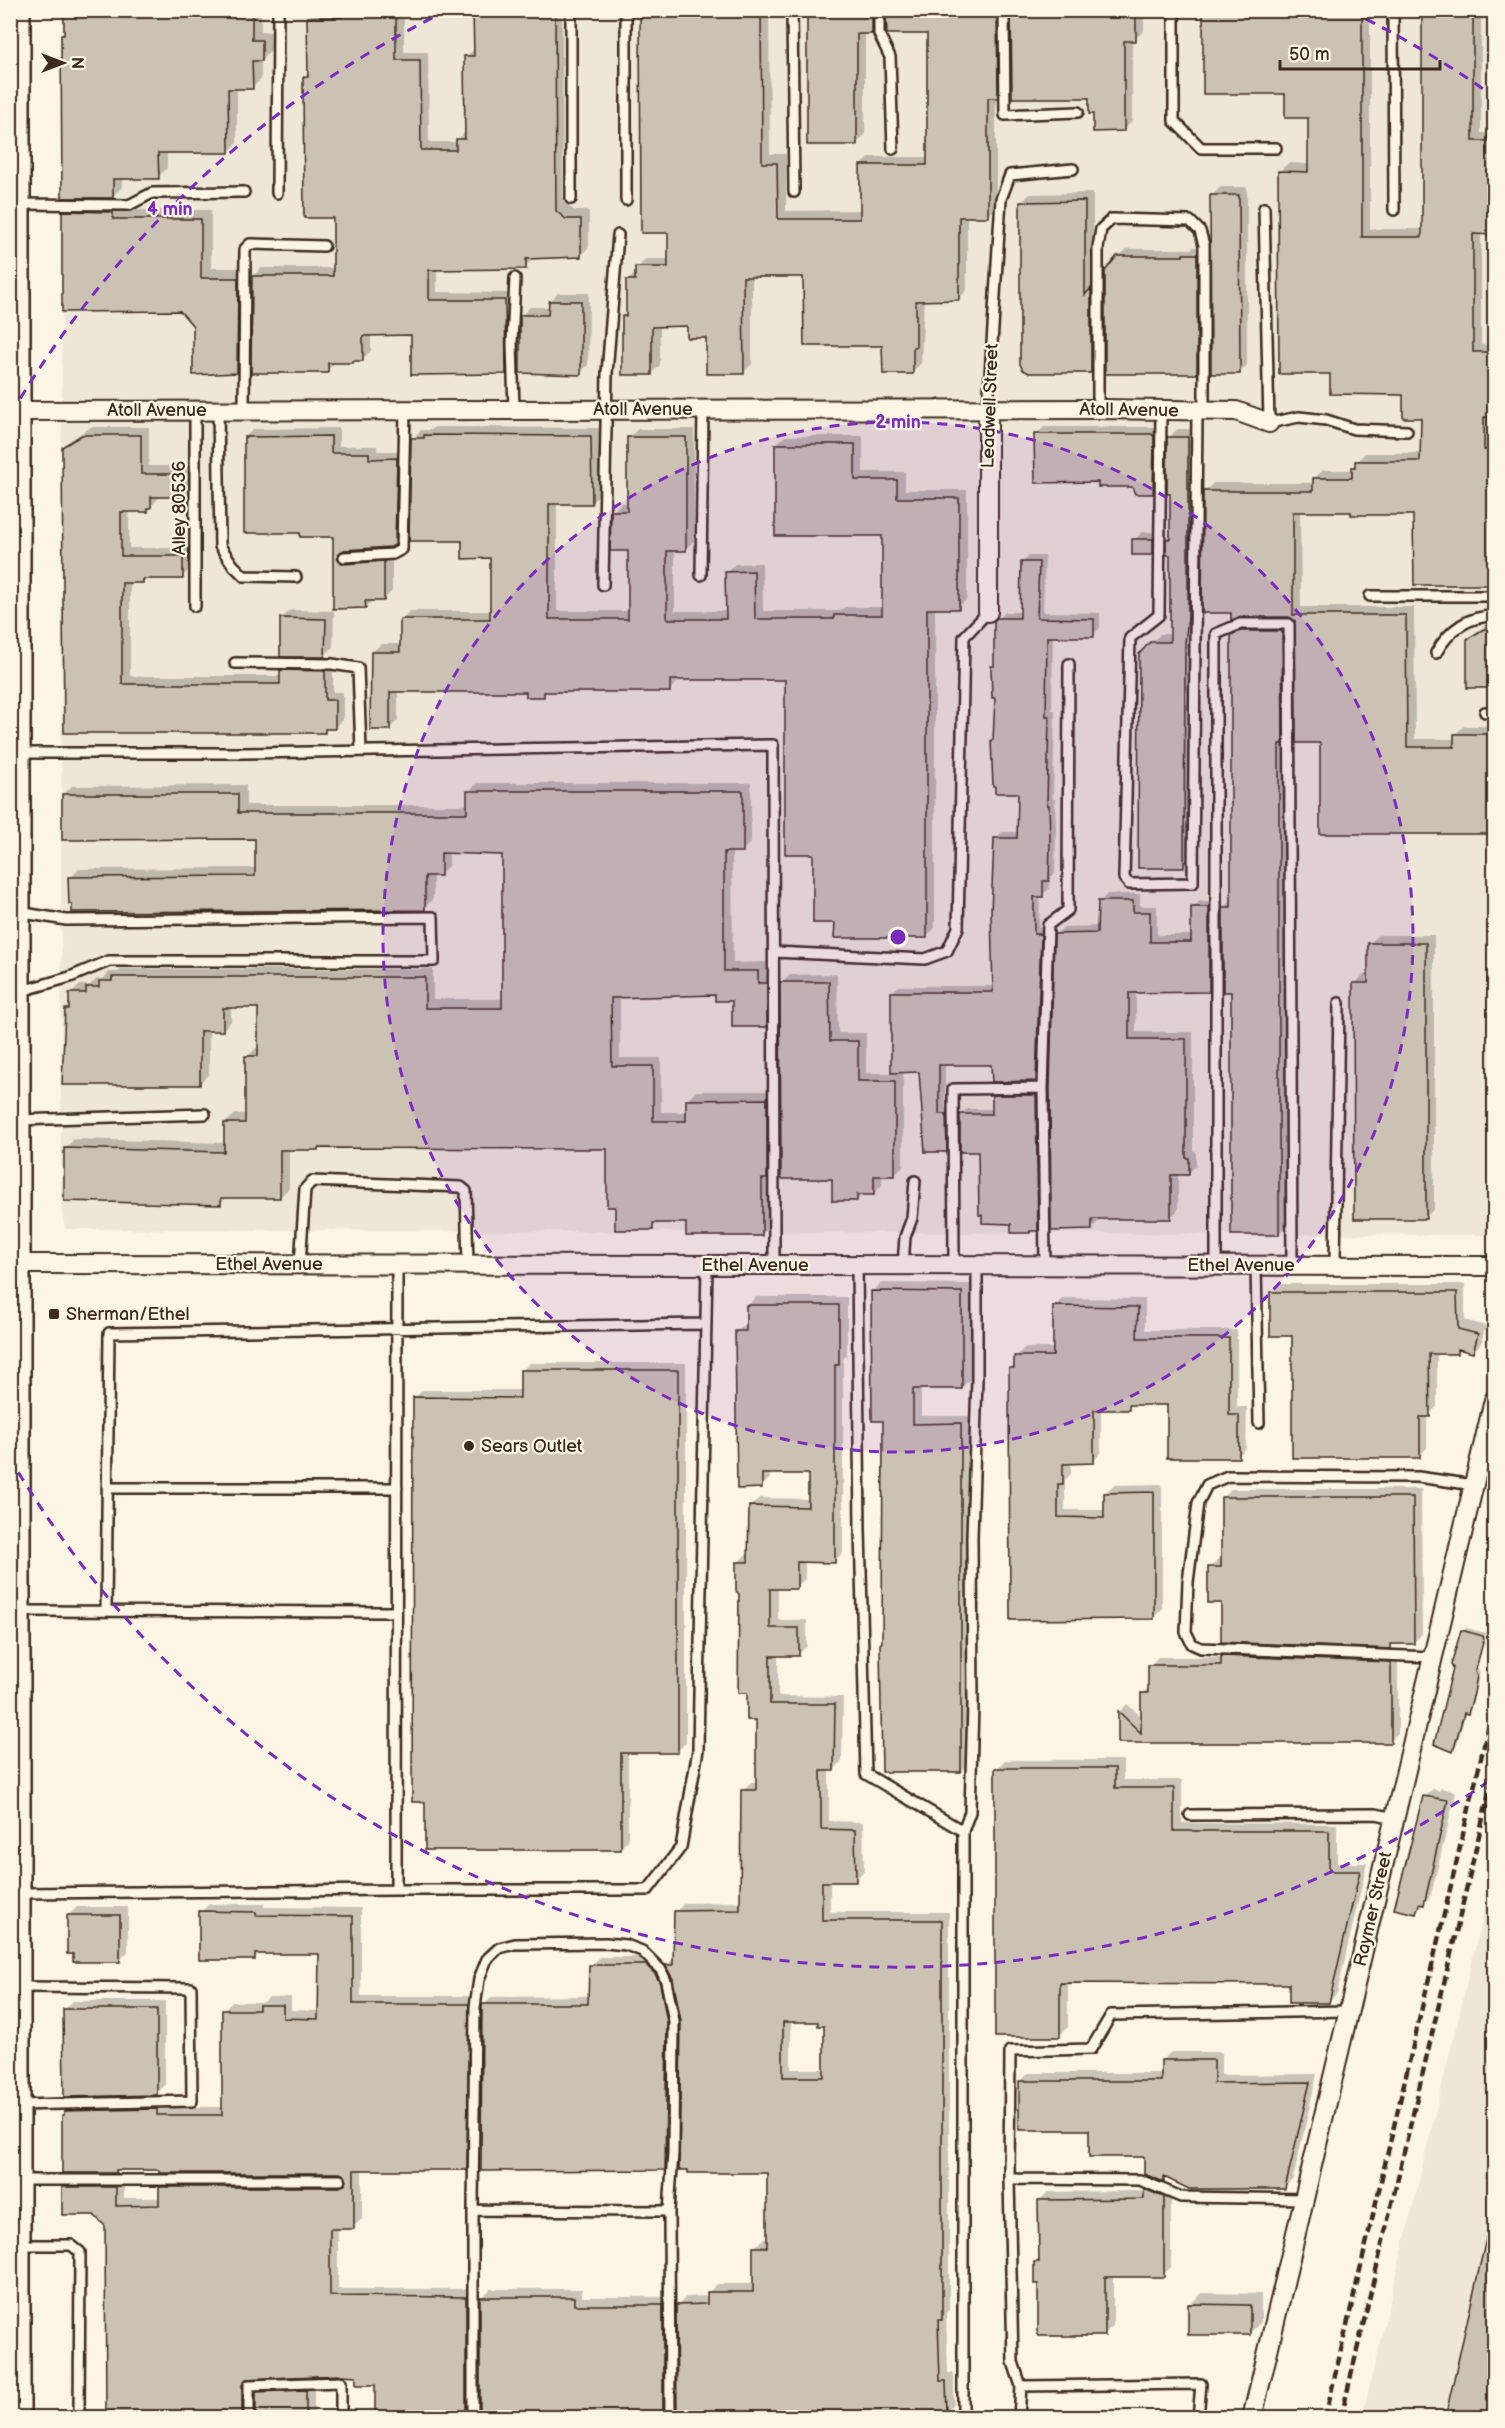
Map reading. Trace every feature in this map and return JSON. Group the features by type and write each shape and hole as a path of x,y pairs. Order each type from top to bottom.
{"main road":[{"path":"15,10 13,41 15,204 13,1490 15,1611 13,2030 15,2180 13,2210 15,2246 13,2375 15,2418"}],"street":[{"name":"Leadwell Street","path":"988,408 988,612"},
{"name":"Atoll Avenue","path":"15,411 1098,409 1236,411 1269,423"},
{"name":"Ethel Avenue","path":"15,1264 1494,1266"},
{"name":"Raymer Street","path":"1251,2418 1494,1400"}],"lane":[{"path":"277,193 278,10"},
{"path":"571,10 571,199"},
{"path":"626,10 626,200"},
{"path":"792,10 794,192"},
{"path":"879,10 879,34 890,57 893,149"},
{"path":"1004,10 1005,115 1078,112"},
{"path":"1174,10 1174,121 1201,148 1276,148"},
{"path":"1393,10 1394,210"},
{"name":"Leadwell Street","path":"988,408 1001,200 1010,175 1073,169"},
{"path":"15,204 129,205 152,193 244,192"},
{"path":"1264,208 1269,423 1299,417 1326,420 1354,429 1407,430"},
{"path":"1098,409 1098,248 1101,229 1112,219 1190,221 1200,231 1204,245 1193,883 1129,884 1124,878 1130,638 1159,615 1161,410"},
{"path":"603,585 607,373 618,235"},
{"path":"244,410 245,249 250,244 324,246"},
{"path":"514,410 512,343 515,278"},
{"path":"701,575 703,409"},
{"name":"Alley 80536","path":"195,410 195,606"},
{"path":"218,410 220,546 233,566 244,576 296,577"},
{"path":"344,557 393,555 402,549 405,410"},
{"path":"1370,596 1494,596"},
{"path":"774,952 925,959 947,951 958,928 964,637 988,612"},
{"path":"1436,653 1443,640 1456,627 1469,620 1494,616"},
{"path":"1216,1265 1216,634 1240,624 1288,624 1292,1265"},
{"path":"235,663 332,664 358,668 362,752"},
{"path":"1045,1265 1043,1088 1048,925 1068,910 1069,664"},
{"path":"15,753 362,752 773,745 774,1265"},
{"path":"15,911 66,920 433,917 434,961 109,961 15,993"},
{"path":"1335,1265 1339,1003"},
{"path":"954,1265 953,1089 1043,1088"},
{"path":"15,1120 206,1114"},
{"path":"300,1265 305,1189 312,1181 461,1187 466,1191 468,1265"},
{"path":"903,1265 905,1237 912,1218 915,1181"},
{"path":"396,1890 398,1265"},
{"path":"14,1899 396,1890 648,1890 681,1847 698,1750 707,1265"},
{"path":"857,1265 866,1774 963,1831"},
{"path":"963,2418 963,1831 970,1812 977,1265"},
{"path":"1256,1265 1259,1423"},
{"path":"106,1611 109,1333 706,1324"},
{"path":"1433,1657 1202,1648 1192,1644 1186,1632 1197,1503 1207,1485 1228,1476 1418,1477 1474,1485"},
{"path":"108,1488 397,1488"},
{"path":"15,1611 396,1612"},
{"path":"1190,1815 1376,1814 1395,1818"},
{"path":"473,2418 475,2007 479,1979 487,1959 499,1948 515,1944 606,1943 634,1948 653,1960 666,1981 672,2005 674,2116 669,2211 670,2418"},
{"path":"13,2105 192,2101 191,1988 15,1988"},
{"path":"1019,2418 1021,2386 1013,2362 1009,2179 1010,2051 1091,2049 1112,2015 1348,2011"},
{"path":"1009,2179 1140,2180 1181,2198 1304,2199"},
{"path":"15,2180 340,2180"},
{"path":"473,2210 669,2211"},
{"path":"15,2246 71,2245 81,2252 79,2418"},
{"path":"249,2418 249,2385 341,2382 341,2418"},
{"path":"1021,2386 1201,2384 1198,2418"}],"shaded area":[{"path":"62,11 1494,11 1494,1226 1487,1235 65,1229 61,1207"},
{"path":"1494,1870 1494,2417 1362,2417"}],"building":[{"path":"64,10 252,10 252,40 262,40 262,61 252,61 253,89 228,89 229,153 158,153 159,179 113,179 113,198 62,198 61,35 64,35"},
{"path":"473,10 555,10 556,211 566,219 581,219 581,257 526,259 526,269 429,270 429,300 505,300 506,374 411,375 411,335 363,336 363,361 328,363 328,373 251,373 252,276 333,276 333,218 304,218 303,77 308,77 307,17 342,17 342,12 363,11 363,16 396,16 396,60 420,60 421,150 456,150 456,139 465,139 464,56 474,56"},
{"path":"640,10 761,10 762,163 777,163 778,219 860,219 860,165 927,165 927,34 887,34 886,10 997,11 998,98 988,98 988,217 959,217 959,300 916,301 916,347 913,347 913,374 883,374 882,346 804,346 803,277 743,277 744,374 706,374 706,338 687,338 687,326 652,327 652,375 622,375 622,316 626,316 626,280 635,280 635,267 668,267 668,233 641,233"},
{"path":"807,10 872,10 872,34 857,34 857,145 807,145"},
{"path":"1136,10 1136,41 1124,41 1124,131 1093,132 1093,114 1089,114 1089,98 1012,98 1011,11"},
{"path":"1203,10 1362,10 1362,237 1422,237 1422,10 1473,10 1473,141 1494,141 1494,235 1473,234 1473,352 1494,352 1494,417 1484,417 1484,450 1494,450 1494,585 1414,585 1413,515 1293,512 1293,615 1406,615 1407,747 1454,747 1454,734 1493,734 1494,834 1320,834 1320,743 1296,743 1295,621 1289,617 1240,617 1231,620 1231,613 1202,613 1203,491 1313,491 1313,478 1352,478 1352,467 1355,467 1355,461 1420,461 1421,418 1403,418 1403,395 1330,394 1330,374 1279,374 1278,171 1308,172 1308,118 1285,118 1285,94 1203,94"},
{"path":"1210,195 1239,195 1240,374 1211,374"},
{"path":"1085,201 1085,295 1091,288 1091,373 1029,373 1023,370 1020,364 1020,202"},
{"path":"62,211 113,212 113,219 201,219 201,278 238,278 237,373 193,375 193,326 180,311 62,312"},
{"path":"1183,254 1197,254 1197,374 1105,374 1105,271 1117,256 1183,256"},
{"path":"549,301 581,301 581,375 520,373 520,315 548,315"},
{"path":"1034,434 1152,434 1154,437 1153,494 1135,494 1132,487 1098,487 1098,482 1035,483"},
{"path":"82,435 141,435 141,474 184,474 184,497 151,497 151,508 148,508 148,512 121,512 121,556 183,556 183,579 143,579 143,583 122,583 122,684 280,684 280,670 325,671 325,700 335,700 335,729 325,729 325,733 64,733 62,447"},
{"path":"424,435 591,436 592,504 549,504 549,619 628,619 628,551 610,551 611,511 627,511 627,437 686,437 686,551 667,551 667,619 726,619 725,572 754,571 755,619 834,619 834,615 882,615 882,536 775,536 775,444 855,444 855,480 897,480 897,498 959,498 959,609 927,609 927,938 834,938 835,923 813,923 813,854 785,854 785,680 670,680 670,692 544,692 544,697 526,697 526,692 390,692 390,730 370,730 371,652 400,652 400,619 490,619 490,558 462,559 462,541 409,541 411,438 424,438"},
{"path":"331,436 331,453 369,453 369,459 397,458 395,545 344,550 338,555 338,560 344,564 384,561 384,601 365,601 366,608 333,609 333,537 300,537 300,533 244,533 244,437"},
{"path":"1167,437 1188,437 1184,868 1138,868 1139,654 1150,642 1170,642 1170,555 1166,555 1166,539 1170,539"},
{"path":"1132,539 1153,539 1153,555 1132,555"},
{"path":"1021,562 1039,562 1037,618 1094,619 1094,637 1047,637 1049,881 1043,881 1043,897 1034,897 1034,934 1041,934 1036,1081 992,1082 991,1065 939,1065 939,1114 946,1114 947,1152 925,1152 919,1072 891,1073 891,992 993,992 991,913 994,838 1017,838 1018,793 995,793 995,786 993,786 991,740 993,740 995,698 992,698 991,666 994,666 994,621 997,618 1020,618"},
{"path":"280,618 326,619 325,657 280,657"},
{"path":"1484,629 1494,629 1494,688 1467,688 1467,639"},
{"path":"1241,631 1282,631 1283,744 1279,744 1279,1235 1231,1235 1231,992 1223,992 1223,907 1231,907 1231,635"},
{"path":"467,791 743,791 743,852 724,852 724,971 758,971 758,983 767,983 767,1027 732,1027 732,1001 715,1001 715,995 611,998 612,1066 653,1066 653,1121 686,1121 686,1100 767,1099 767,1179 762,1179 762,1236 686,1236 686,1223 653,1223 653,1230 615,1230 615,1207 607,1207 607,1149 318,1148 318,1150 280,1150 280,1198 221,1198 221,1205 64,1201 64,1148 224,1152 224,1123 245,1123 245,1056 258,1056 258,1008 223,1008 223,1031 200,1031 200,1085 62,1085 65,1009 69,1009 69,993 86,993 86,987 99,987 99,981 112,981 112,977 425,977 425,1008 502,1008 502,855 441,853 441,876 425,876 425,910 72,912 72,904 69,904 68,877 255,876 255,839 62,840 62,794 238,794 238,813 467,813"},
{"path":"1098,901 1133,901 1133,912 1150,912 1150,942 1191,942 1191,907 1209,907 1209,992 1129,993 1129,1039 1186,1039 1186,1158 1189,1158 1189,1175 1171,1175 1171,1219 1092,1219 1092,1230 1051,1231 1050,1088 1054,934 1097,933"},
{"path":"1368,943 1426,943 1426,1219 1354,1219 1353,983 1368,983"},
{"path":"780,982 829,982 830,1041 858,1041 858,1081 895,1081 895,1176 874,1176 874,1195 857,1195 857,1201 832,1201 832,1179 781,1179"},
{"path":"992,1095 1036,1095 1038,1231 1011,1233 1011,1224 982,1223 982,1215 979,1215 978,1152 960,1152 960,1114 992,1114"},
{"path":"871,1291 962,1292 962,1389 913,1389 913,1424 961,1423 961,1772 882,1772 880,1644 882,1642 883,1421 872,1421"},
{"path":"1270,1292 1457,1292 1458,1329 1478,1334 1473,1353 1458,1349 1458,1354 1429,1354 1430,1417 1420,1417 1420,1458 1292,1458 1292,1336 1270,1336"},
{"path":"746,1305 839,1305 839,1365 835,1365 835,1563 797,1562 797,1589 770,1589 770,1628 799,1628 799,1656 770,1656 770,1704 835,1704 834,1771 821,1771 821,1829 855,1830 856,1882 822,1882 822,1920 942,1920 942,2320 938,2320 940,2381 946,2381 947,2414 923,2414 923,2418 677,2418 676,2305 707,2304 707,2292 753,2292 753,2247 767,2247 767,2173 688,2173 688,2170 679,2170 681,2021 673,1979 665,1965 673,1965 674,1911 740,1910 741,1790 756,1790 756,1720 747,1720 747,1693 738,1693 739,1594 736,1591 736,1562 748,1562 749,1506 808,1507 808,1474 762,1474 762,1488 737,1489 735,1331 746,1331","holes":["783,2022 818,2022 818,2026 824,2026 824,2077 783,2077"]},
{"path":"1053,1306 1138,1307 1137,1338 1229,1338 1229,1415 1239,1415 1239,1458 1167,1458 1167,1405 1129,1405 1129,1410 1094,1410 1094,1463 1063,1464 1063,1484 1058,1484 1058,1517 1104,1518 1104,1493 1154,1492 1154,1619 1010,1620 1009,1368 1014,1368 1014,1356 1053,1356"},
{"path":"520,1370 678,1370 678,1753 621,1753 621,1850 425,1850 425,1802 412,1802 413,1397 520,1398"},
{"path":"1221,1497 1413,1497 1414,1644 1391,1644 1391,1649 1221,1642 1221,1603 1208,1603 1208,1567 1221,1567"},
{"path":"1461,1630 1483,1636 1484,1639 1475,1672 1477,1675 1474,1693 1468,1714 1464,1713 1453,1752 1434,1744"},
{"path":"1221,1656 1391,1662 1391,1743 1118,1743 1118,1711 1141,1733 1141,1693 1148,1693 1148,1665 1221,1665"},
{"path":"995,1768 1115,1768 1115,1788 1174,1788 1174,1831 1329,1831 1329,1871 1360,1871 1329,2003 1289,2003 1289,1984 1060,1983 1060,2037 995,2037"},
{"path":"1423,1796 1448,1800 1424,1905 1419,1904 1416,1914 1394,1909"},
{"path":"199,1911 256,1912 256,1915 353,1916 353,2004 469,2004 467,2170 354,2170 354,2229 330,2229 330,2296 466,2297 466,2418 375,2418 375,2385 356,2385 356,2376 341,2375 246,2379 242,2385 242,2418 106,2418 105,2226 94,2215 62,2215 62,2187 116,2187 116,2206 159,2205 159,2187 340,2187 347,2181 340,2173 159,2173 159,2170 116,2170 116,2173 62,2173 62,2115 64,2111 157,2109 157,2115 222,2115 222,2010 259,2010 259,2005 283,2005 283,2018 318,2019 319,1954 255,1954 255,1960 199,1960"},
{"path":"67,1915 120,1915 120,1962 73,1962 73,1954 67,1954"},
{"path":"589,1965 646,1965 660,1983 667,2022 665,2170 481,2171 482,2004 588,2004"},
{"path":"63,2009 157,2009 157,2095 64,2097"},
{"path":"1161,2060 1214,2060 1214,2083 1310,2082 1285,2189 1189,2189 1164,2177 1164,2182 1144,2174 1144,2157 1089,2157 1089,2130 1019,2130 1019,2081 1161,2081"},
{"path":"1144,2189 1164,2197 1164,2277 1105,2277 1105,2336 1038,2336 1038,2284 1034,2284 1034,2262 1039,2262 1038,2200 1144,2199"},
{"path":"1488,2230 1494,2231 1494,2418 1445,2418"},
{"path":"480,2297 574,2297 574,2305 663,2305 663,2418 480,2418"},
{"path":"1188,2304 1250,2305 1250,2335 1188,2335"},
{"path":"306,2390 306,2418 256,2418 256,2392"}],"railway":[{"path":"1325,2418 1494,1703"},
{"path":"1341,2418 1494,1772"}],"place":[{"name":"Sherman/Ethel","path":"54,1314"},
{"name":"Sears Outlet","path":"469,1446"}]}
